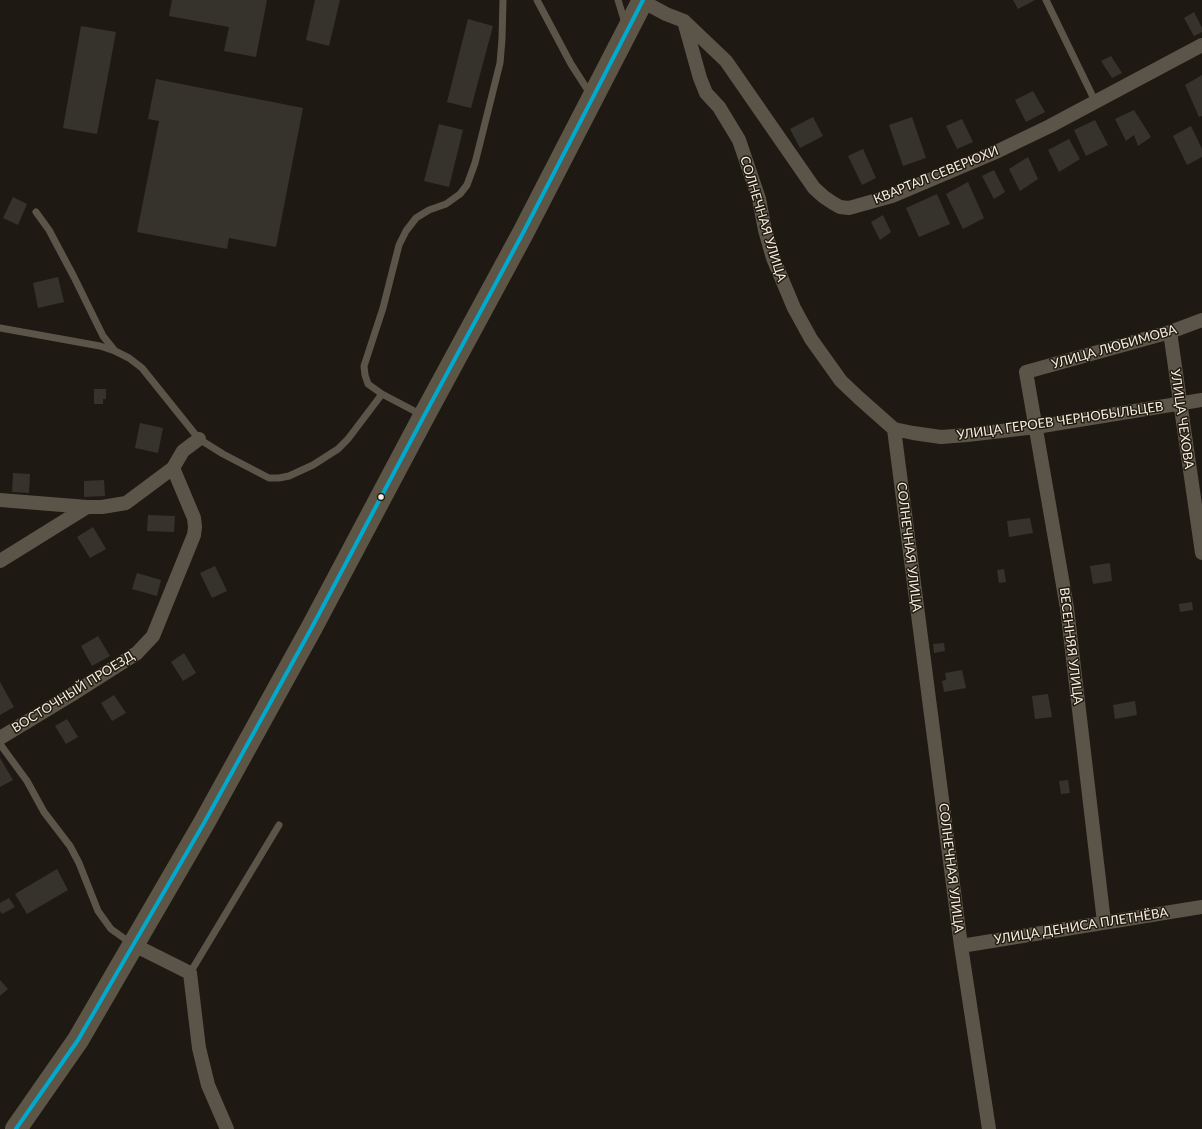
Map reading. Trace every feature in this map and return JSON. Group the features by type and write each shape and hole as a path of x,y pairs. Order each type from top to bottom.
{"main road":[{"path":"16,1129 78,1040 204,823 307,636 523,233 643,1"}],"street":[{"name":"КВАРТАЛ СЕВЕРЮХИ","path":"643,1 666,14 684,21 726,61 814,188 824,197 840,207 850,208 899,193 998,151 1050,126 1202,45"},
{"name":"СОЛНЕЧНАЯ УЛИЦА","path":"684,21 700,78 706,93 719,107 739,140 760,200 764,230 773,258 794,308 811,339 841,381 894,429 961,946 989,1129"},
{"name":"УЛИЦА ЛЮБИМОВА","path":"1026,372 1170,332 1202,320"},
{"name":"УЛИЦА ЧЕХОВА","path":"1170,332 1179,403 1202,553"},
{"name":"ВЕСЕННЯЯ УЛИЦА","path":"1026,372 1067,608 1104,922"},
{"name":"УЛИЦА ГЕРОЕВ ЧЕРНОБЫЛЬЦЕВ","path":"894,429 913,434 941,437 968,435 1202,400"},
{"path":"0,500 102,508 126,503 173,468 183,452 199,439"},
{"name":"ВОСТОЧНЫЙ ПРОЕЗД","path":"0,738 138,653 153,636 196,527 194,518 173,468"},
{"path":"0,561 87,507"},
{"name":"УЛИЦА ДЕНИСА ПЛЕТНЁВА","path":"961,946 1202,907"},
{"path":"134,945 190,974 199,1048 208,1085 227,1129"}],"lane":[{"path":"424,416 382,394 368,384 364,366 383,308 399,245 406,231 416,218 451,200 460,194 467,185 475,163 500,63 503,0"},
{"path":"536,0 571,64 592,97"},
{"path":"618,0 627,31"},
{"path":"1046,0 1095,101"},
{"path":"36,212 49,230 103,336 115,351"},
{"path":"0,328 86,343 115,351 130,358 142,368 199,439 223,454 269,478 289,476 313,465 338,449 348,439 382,394"},
{"path":"0,744 27,781 44,812 70,846 79,863 98,911 111,929 134,945"},
{"path":"190,974 279,825"}],"building":[{"path":"172,0 267,0 256,57 224,51 229,27 169,16"},
{"path":"315,0 340,0 329,46 306,40"},
{"path":"1013,0 1035,0 1018,9"},
{"path":"1194,12 1202,28 1202,32 1194,36 1184,18"},
{"path":"468,19 493,26 471,108 447,102"},
{"path":"81,26 116,32 97,134 63,128"},
{"path":"1111,56 1122,73 1112,78 1101,61"},
{"path":"1202,75 1202,116 1199,117 1185,85"},
{"path":"156,79 303,108 276,247 229,238 227,249 137,232 159,121 148,119"},
{"path":"1033,91 1045,112 1026,122 1015,100"},
{"path":"1134,110 1151,137 1138,146 1134,135 1126,141 1115,119"},
{"path":"813,117 823,136 800,148 790,129"},
{"path":"912,117 926,158 903,166 889,125"},
{"path":"962,119 973,142 957,149 946,126"},
{"path":"1095,120 1108,145 1086,156 1074,130"},
{"path":"439,124 463,130 449,187 424,181"},
{"path":"1191,126 1202,149 1202,157 1187,165 1173,136"},
{"path":"1069,139 1080,159 1059,172 1048,150"},
{"path":"863,149 876,178 862,185 848,156"},
{"path":"1028,157 1038,179 1020,191 1009,169"},
{"path":"994,170 1005,192 994,199 982,176"},
{"path":"968,182 984,218 963,229 946,194"},
{"path":"937,194 950,224 919,237 906,208"},
{"path":"13,197 27,204 18,225 3,218"},
{"path":"883,215 891,232 880,240 871,222"},
{"path":"58,277 64,302 38,308 33,283"},
{"path":"94,389 106,389 106,399 103,399 103,404 94,404"},
{"path":"140,423 163,428 158,453 135,448"},
{"path":"13,473 30,474 29,493 12,492"},
{"path":"104,480 105,496 84,497 84,481"},
{"path":"148,515 175,516 174,532 147,531"},
{"path":"1030,518 1033,533 1009,537 1007,521"},
{"path":"93,527 106,549 90,558 77,537"},
{"path":"1110,563 1112,581 1093,584 1090,566"},
{"path":"215,566 227,591 212,598 200,573"},
{"path":"1004,569 1006,582 999,583 997,570"},
{"path":"137,573 161,580 157,596 132,589"},
{"path":"1192,602 1193,610 1180,612 1179,604"},
{"path":"98,636 110,656 92,666 81,646"},
{"path":"944,643 945,651 934,653 933,644"},
{"path":"184,653 196,673 183,681 171,662"},
{"path":"962,670 966,688 944,692 942,681 946,680 945,673"},
{"path":"0,682 14,707 0,715"},
{"path":"1048,694 1052,717 1035,719 1032,696"},
{"path":"114,695 126,713 112,721 101,703"},
{"path":"1135,701 1137,715 1115,719 1113,705"},
{"path":"67,719 78,737 66,744 55,726"},
{"path":"0,758 13,780 0,787"},
{"path":"1068,780 1070,793 1061,794 1059,781"},
{"path":"57,869 68,890 27,914 15,894"},
{"path":"9,898 15,907 2,914 0,911 0,903"},
{"path":"0,980 8,989 0,996"}],"transit line":[{"path":"16,1129 78,1040 204,823 311,629 523,233 643,0"}]}
